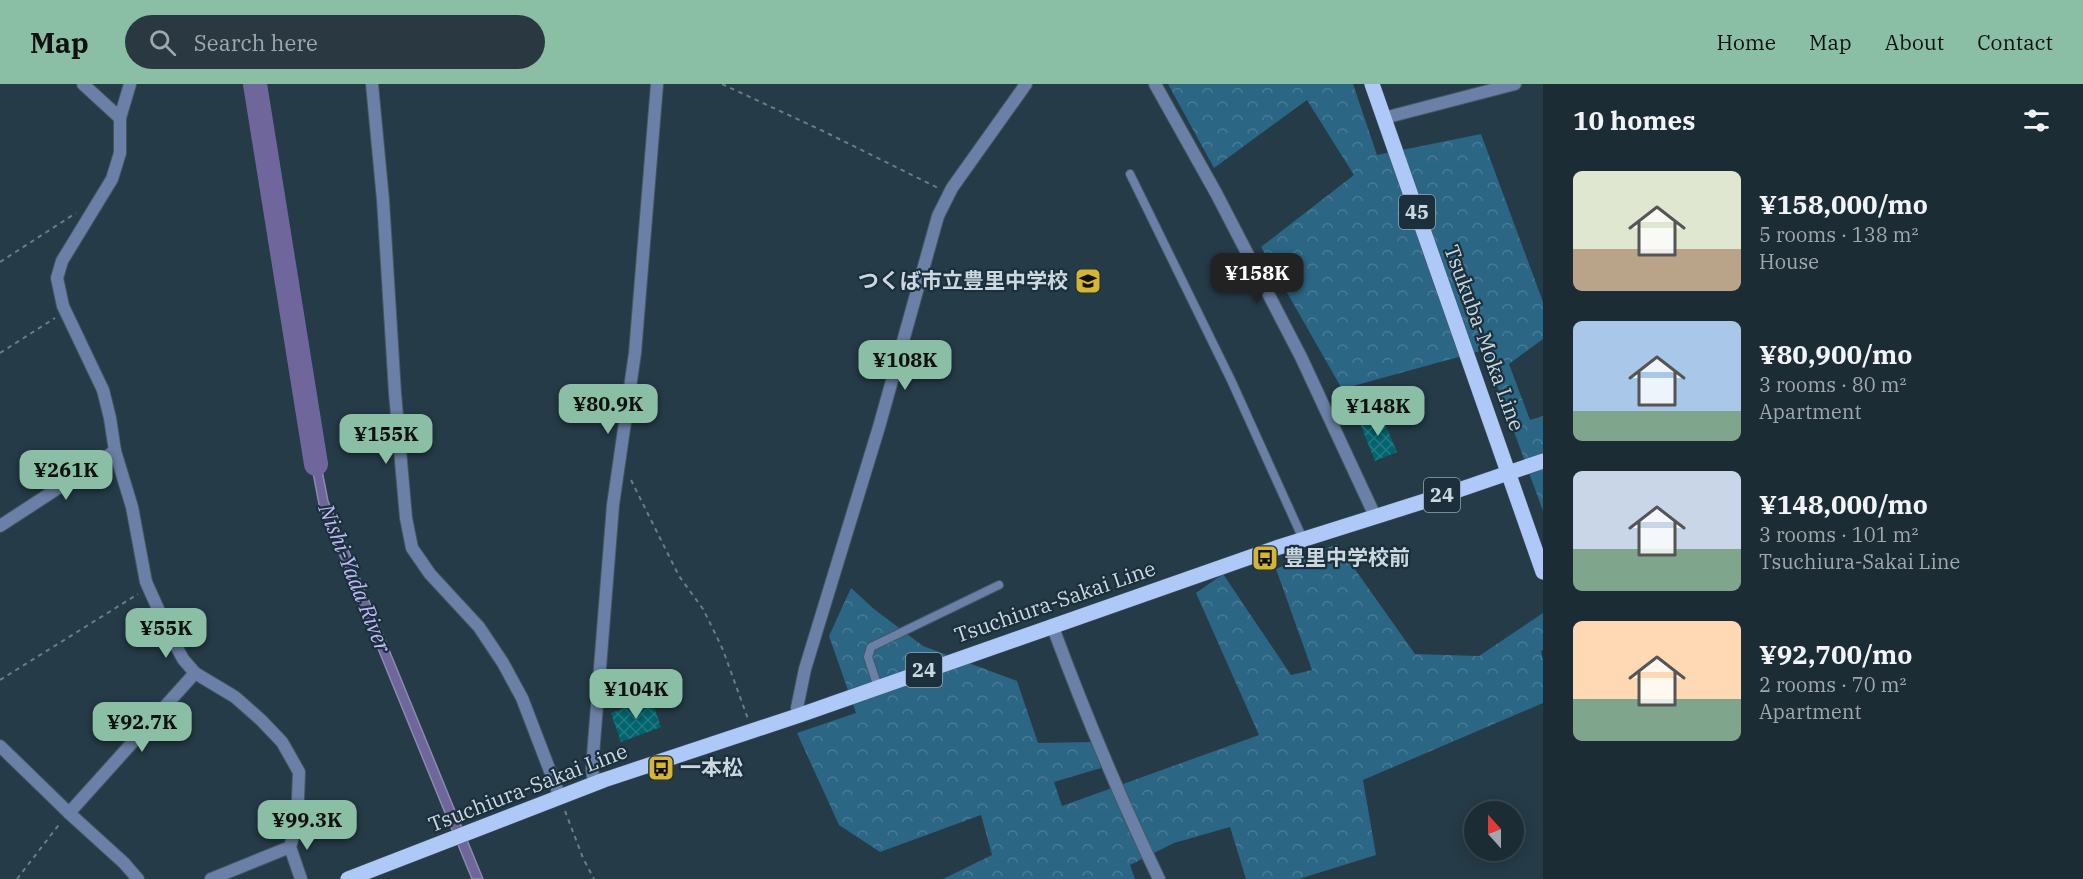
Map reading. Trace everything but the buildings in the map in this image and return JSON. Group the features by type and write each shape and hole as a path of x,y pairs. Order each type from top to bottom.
{"main road":[{"name":"Tsukuba-Moka Line","path":"1372,84 1543,572"},
{"name":"Tsuchiura-Sakai Line","path":"348,879 594,784 800,715 1303,538 1543,461"}],"street":[{"path":"83,84 120,118"},
{"path":"130,84 120,118 120,153 112,179 62,261 57,278 65,312 103,390 115,451 132,507 148,588 183,659 195,673 235,696 261,720 282,742 299,772 297,823 290,847 301,879"},
{"path":"372,84 383,201 394,393 406,518 412,548 430,574 479,627 503,663 522,698 560,797"},
{"path":"594,784 592,768 613,505 635,353 657,84"},
{"path":"800,715 797,708 805,669 879,427 938,216 950,194 1026,84"},
{"path":"1155,84 1216,193 1301,357 1375,516"},
{"path":"1384,118 1515,84"},
{"path":"0,526 115,451"},
{"path":"1052,625 1110,774 1159,879"},
{"path":"69,813 195,673"},
{"path":"0,746 124,863 138,879"},
{"path":"211,879 290,847"}],"lane":[{"path":"1130,174 1231,380 1303,538"},
{"path":"878,687 868,657 871,647 999,585"}],"path":[{"path":"722,84 824,131 950,194"},
{"path":"0,262 77,212 92,213"},
{"path":"0,353 65,312"},
{"path":"619,463 628,475 679,576 703,609 713,629 752,730"},
{"path":"0,680 148,588"},
{"path":"560,797 583,858 594,879"},
{"path":"17,879 69,813"}],"green space":[{"path":"1168,84 1353,84 1377,155 1481,134 1543,302 1543,339 1509,364 1530,420 1543,416 1543,511 1484,350 1342,389 1261,247 1354,175 1307,100 1214,168"},
{"path":"1337,544 1415,654 1479,656 1543,613 1543,650 1541,651 1543,703 1363,780 1376,855 1299,879 1246,879 1230,827 1174,843 1130,865 1135,879 943,879 992,855 981,815 880,852 839,825 797,733 856,713 829,636 851,588 874,609 923,646 1017,681 1038,743 1092,742 1101,768 1054,782 1062,806 1259,735 1196,593 1223,574 1291,675 1312,670 1276,569"}],"water":[{"path":"314,430 328,501 483,879 472,879 319,504 305,431"}],"waterway":[{"name":"Nishi-Yada River","path":"255,84 316,464"}],"place":[{"name":"つくば市立豊里中学校","path":"1088,281"},
{"name":"豊里中学校前","path":"1265,558"},
{"name":"一本松","path":"661,768"}]}
